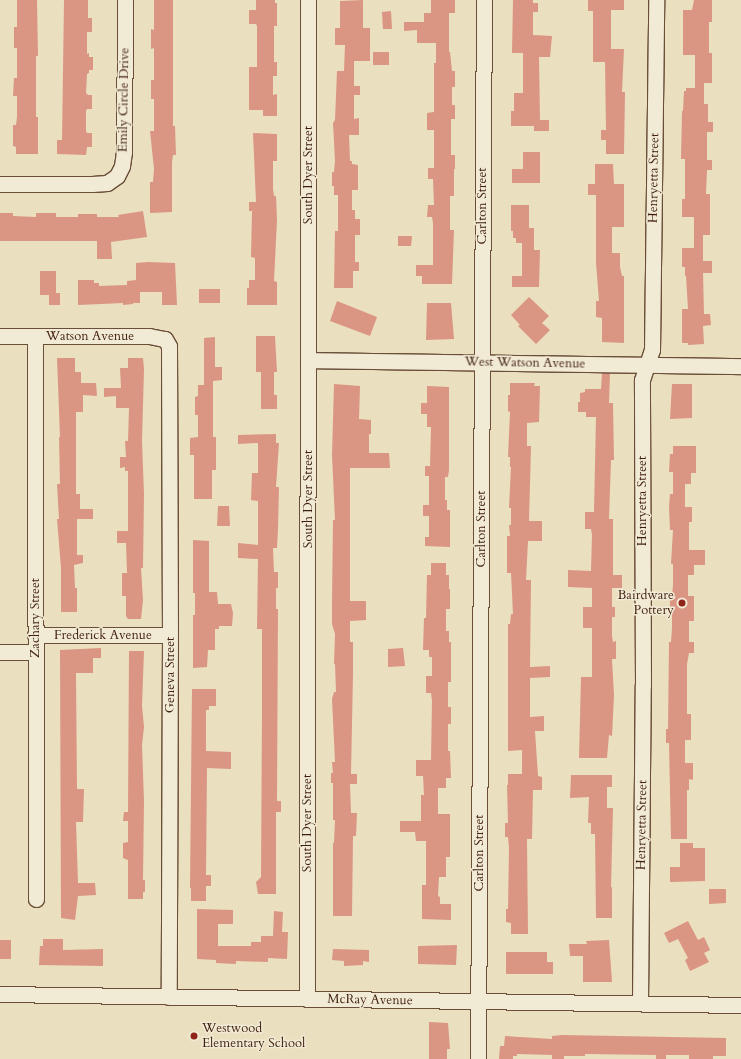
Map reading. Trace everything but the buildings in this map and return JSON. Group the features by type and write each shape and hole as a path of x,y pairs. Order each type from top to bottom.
{"street":[{"name":"Emily Circle Drive","path":"0,184 92,184 107,182 117,176 122,166 124,152 125,0"},
{"name":"South Dyer Street","path":"307,999 308,0"},
{"name":"Carlton Street","path":"478,1059 484,0"},
{"name":"Henryetta Street","path":"640,1003 643,693 642,380 652,350 656,0"},
{"name":"Watson Avenue","path":"0,336 149,336 165,339 170,352"},
{"name":"Zachary Street","path":"35,336 36,899"},
{"name":"Geneva Street","path":"169,997 170,352"},
{"name":"West Watson Avenue","path":"308,360 741,366"},
{"name":"Frederick Avenue","path":"35,635 170,636"},
{"path":"0,652 35,652"},
{"name":"McRay Avenue","path":"0,994 741,1005"}],"place":[{"name":"Bairdware Pottery","path":"682,603"},
{"name":"Westwood Elementary School","path":"194,1036"}]}
